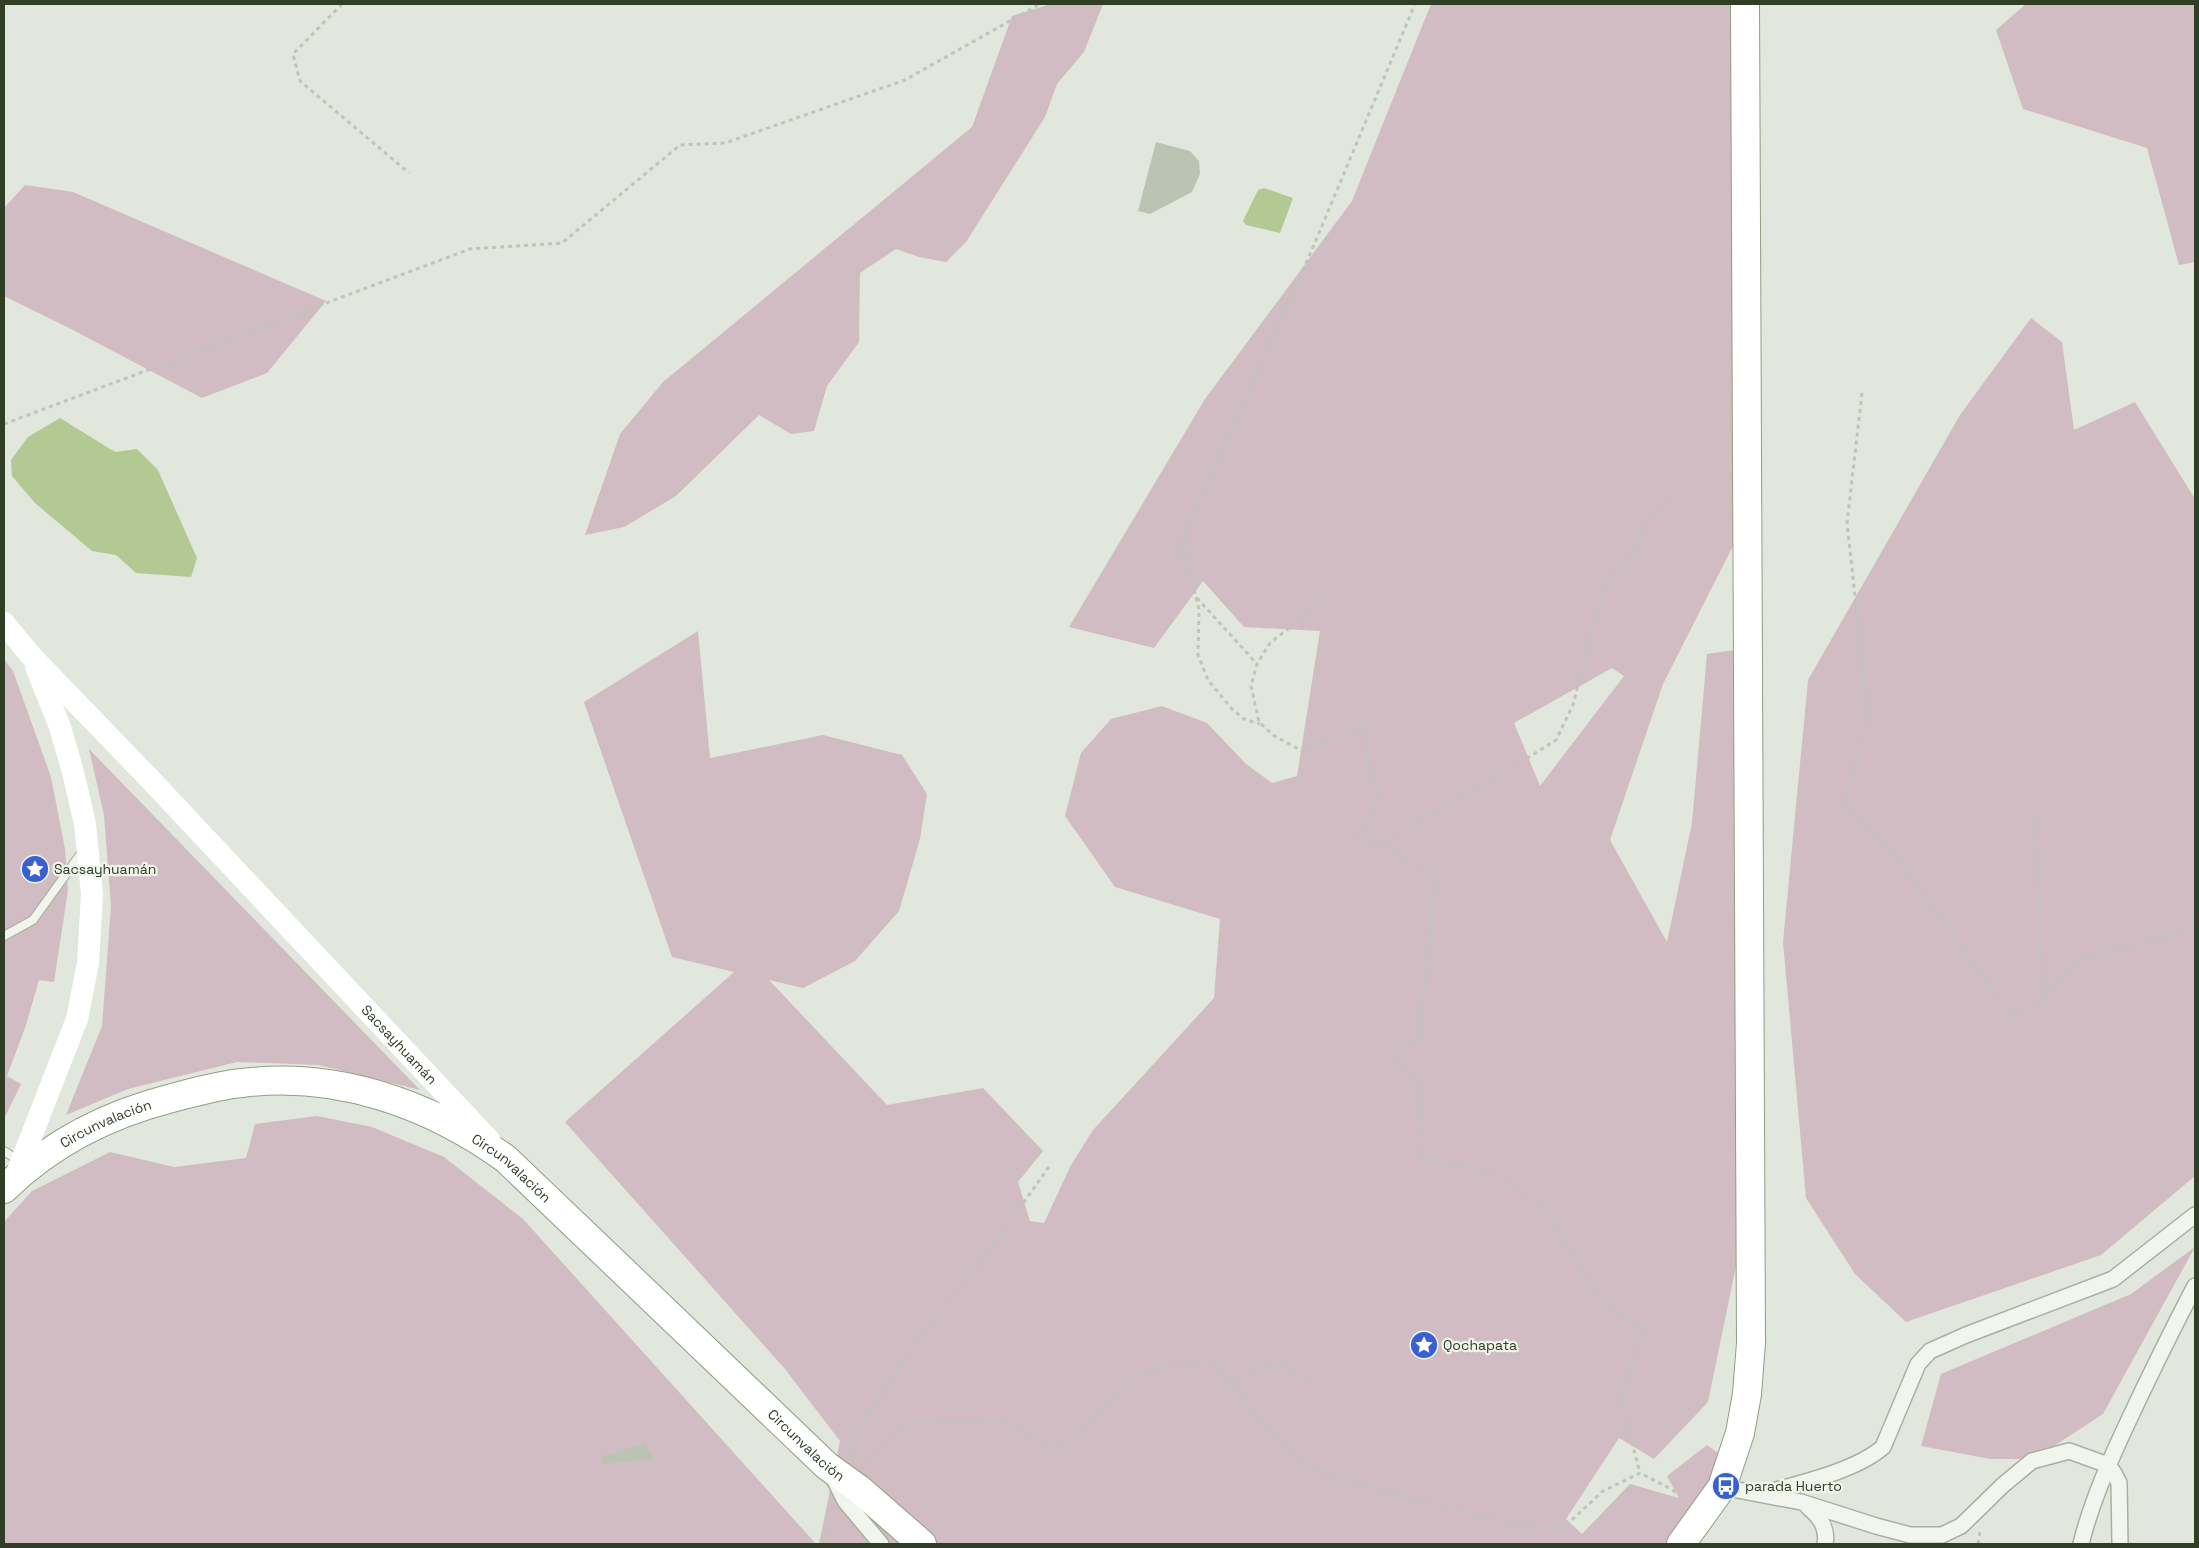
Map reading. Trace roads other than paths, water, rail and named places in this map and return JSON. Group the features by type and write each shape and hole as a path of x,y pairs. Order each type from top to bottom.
{"highway":[{"path":"1681,1544 1722,1486 1740,1433 1747,1394 1751,1343 1745,4"},
{"name":"Circunvalación","path":"11,1170 77,1133 116,1115 204,1089 243,1082 280,1081 343,1086 381,1095 415,1107 464,1131 506,1159 837,1457 859,1489 922,1544"}],"street":[{"name":"Sacsayhuamán","path":"4,623 32,658 148,777 506,1159"},
{"path":"11,1170 78,1019 88,963 92,894 85,824 73,772 60,728 32,658"},
{"path":"1762,1494 1818,1477 1874,1454 1883,1446 1918,1364 1930,1351 1966,1335 2112,1279 2195,1215"},
{"path":"2081,1544 2108,1465 2154,1364 2195,1286"},
{"path":"1722,1486 1801,1502 1867,1524 1910,1535 1942,1535 1961,1526 2003,1485 2032,1461 2069,1451 2108,1465 2119,1483 2120,1544"},
{"path":"837,1457 845,1501 881,1544"},
{"path":"1801,1502 1819,1516 1825,1529 1826,1544"}],"lane":[{"path":"4,936 33,920 87,846"}],"place":[{"name":"Sacsayhuamán","path":"35,869"},
{"name":"Qochapata","path":"1424,1345"},
{"name":"parada Huerto","path":"1726,1486"}]}
